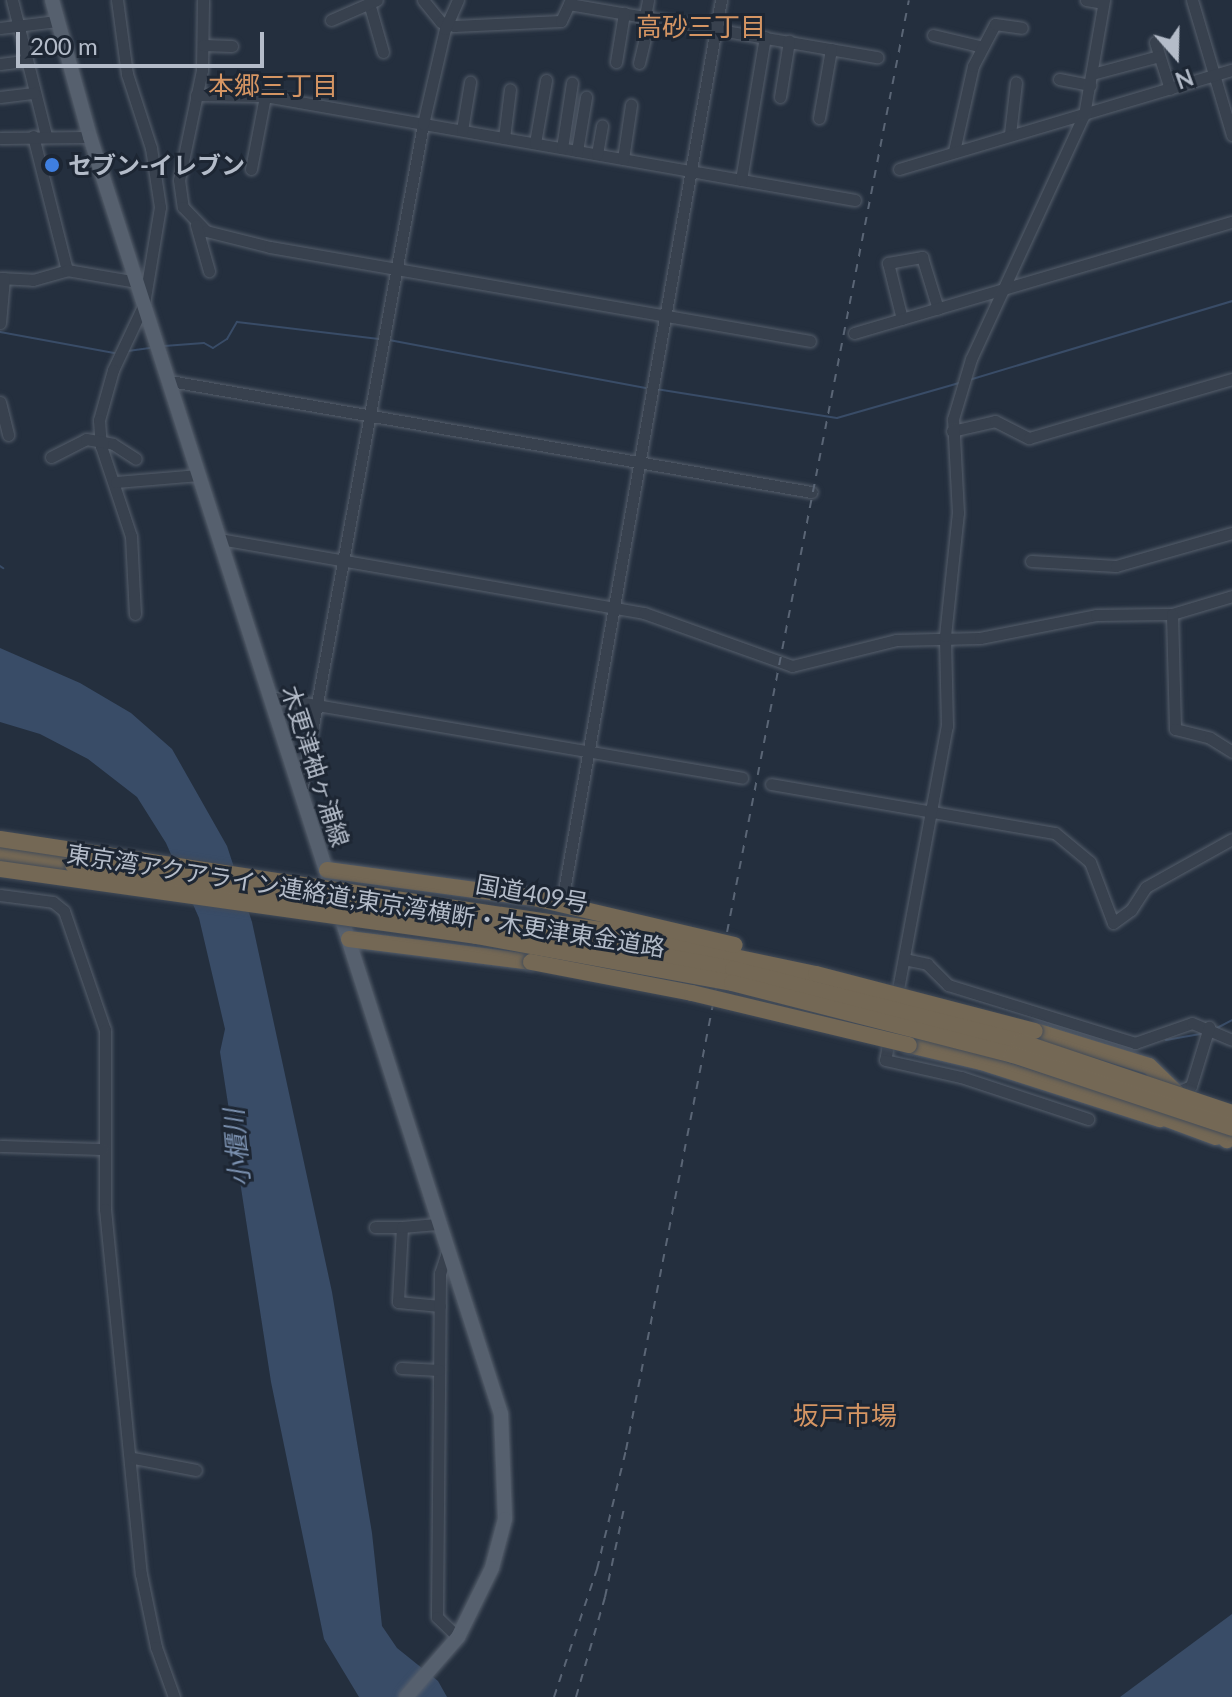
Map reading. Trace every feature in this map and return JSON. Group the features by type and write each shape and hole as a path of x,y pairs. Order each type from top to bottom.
{"highway":[{"name":"国道409号","path":"0,839 505,913 734,955 923,1000 1149,1066 1230,1137"},
{"name":"東京湾アクアライン連絡道;東京湾横断・木更津東金道路","path":"0,854 477,921 733,969 1021,1042 1232,1113"},
{"name":"東京湾アクアライン連絡道;東京湾横断・木更津東金道路","path":"0,869 476,936 732,983 999,1051 1230,1137"},
{"path":"327,870 534,898 851,972 923,1000"},
{"path":"349,939 531,962 692,993 981,1062 1160,1119 1230,1137"},
{"name":"国道409号","path":"1093,1049 1119,1062 1142,1103 1160,1119"}],"main road":[{"name":"木更津袖ヶ浦線","path":"52,0 90,137 327,870 505,1436 501,1539 492,1568 458,1637 406,1697"}],"street":[{"path":"12,0 24,61 46,135"},
{"path":"117,0 127,74 151,148 160,207 144,304 113,370 99,420 99,440 116,482 131,536 135,614"},
{"path":"203,0 203,45 196,95 180,162 183,207 196,225 209,271"},
{"path":"423,0 446,25 561,21 570,2 877,57"},
{"path":"301,792 346,561 423,124 446,25 458,0"},
{"path":"639,63 648,0"},
{"path":"563,896 721,0"},
{"path":"1086,0 1103,2 1084,115 971,359 952,431 958,513 945,636 947,726 885,1060 961,1077 1088,1119"},
{"path":"1192,0 1232,135"},
{"path":"331,20 373,2 383,52"},
{"path":"616,62 624,13"},
{"path":"0,28 57,21"},
{"path":"954,151 968,85 995,24 1022,28"},
{"path":"933,35 983,47"},
{"path":"741,180 765,37"},
{"path":"780,97 789,41"},
{"path":"1155,42 1170,89"},
{"path":"203,45 232,46"},
{"path":"819,118 831,49"},
{"path":"1059,79 1091,80 1159,56"},
{"path":"0,64 24,61"},
{"path":"899,169 1232,70"},
{"path":"535,143 546,80"},
{"path":"462,130 470,82"},
{"path":"1010,134 1016,82"},
{"path":"562,148 572,83"},
{"path":"504,138 510,89"},
{"path":"0,97 34,93"},
{"path":"196,95 265,96 855,200"},
{"path":"251,169 265,96"},
{"path":"577,151 586,97"},
{"path":"623,159 631,105"},
{"path":"597,154 602,125"},
{"path":"0,138 46,135 90,137"},
{"path":"33,136 67,270"},
{"path":"160,207 183,207"},
{"path":"854,333 1232,222"},
{"path":"196,225 236,240 810,341"},
{"path":"902,319 888,263 918,254 938,309"},
{"path":"0,323 2,278 33,280 67,270 137,282"},
{"path":"952,431 995,421 1029,438 1232,379"},
{"path":"170,381 811,492"},
{"path":"0,402 8,435"},
{"path":"51,457 86,439 99,440 136,459"},
{"path":"116,482 199,475"},
{"path":"1031,561 1116,566 1232,533"},
{"path":"220,539 614,608 792,666 896,640 945,636 980,638 1096,615 1172,614 1232,596"},
{"path":"1172,614 1175,729 1210,738 1232,752"},
{"path":"270,697 319,708 742,778"},
{"path":"771,784 1055,833 1079,848 1090,862 1113,923 1131,910 1146,887 1232,839"},
{"path":"0,895 53,902 64,911 105,1030 105,1209 133,1458 141,1574 156,1647 174,1697"},
{"path":"904,959 927,964 948,985 1135,1043 1192,1023 1209,1027 1232,1040"},
{"path":"1177,1092 1191,1086 1209,1027"},
{"path":"0,1146 103,1149"},
{"path":"375,1227 440,1224"},
{"path":"402,1227 398,1302 440,1306"},
{"path":"448,1249 440,1273 437,1617 458,1637"},
{"path":"401,1368 439,1370"},
{"path":"133,1458 196,1470"}],"water":[{"name":"小櫃川","path":"0,648 80,683 131,713 172,749 227,846 252,922 332,1292 372,1533 382,1626 397,1648 438,1681 447,1697 359,1697 324,1639 271,1382 220,1052 225,1029 199,918 166,843 137,797 88,759 40,734 0,722"},
{"path":"1232,1614 1232,1697 1120,1697"}],"waterway":[{"path":"969,380 1232,301"},
{"path":"164,346 204,343 213,348 227,339 237,322 379,339"},
{"path":"0,332 114,353"},
{"path":"389,340 646,388"},
{"path":"128,351 150,348"},
{"path":"656,389 837,418 959,383"},
{"path":"1217,1028 1232,1020"},
{"path":"1166,1040 1204,1033"}],"railway":[{"path":"554,1697 597,1569 626,1450 909,0"},
{"path":"576,1697 605,1597 625,1504"}],"place":[{"name":"セブン-イレブン","path":"52,165"}],"district":[{"name":"高砂三丁目","path":"701,27"},
{"name":"本郷三丁目","path":"273,86"},
{"name":"坂戸市場","path":"845,1416"}]}
